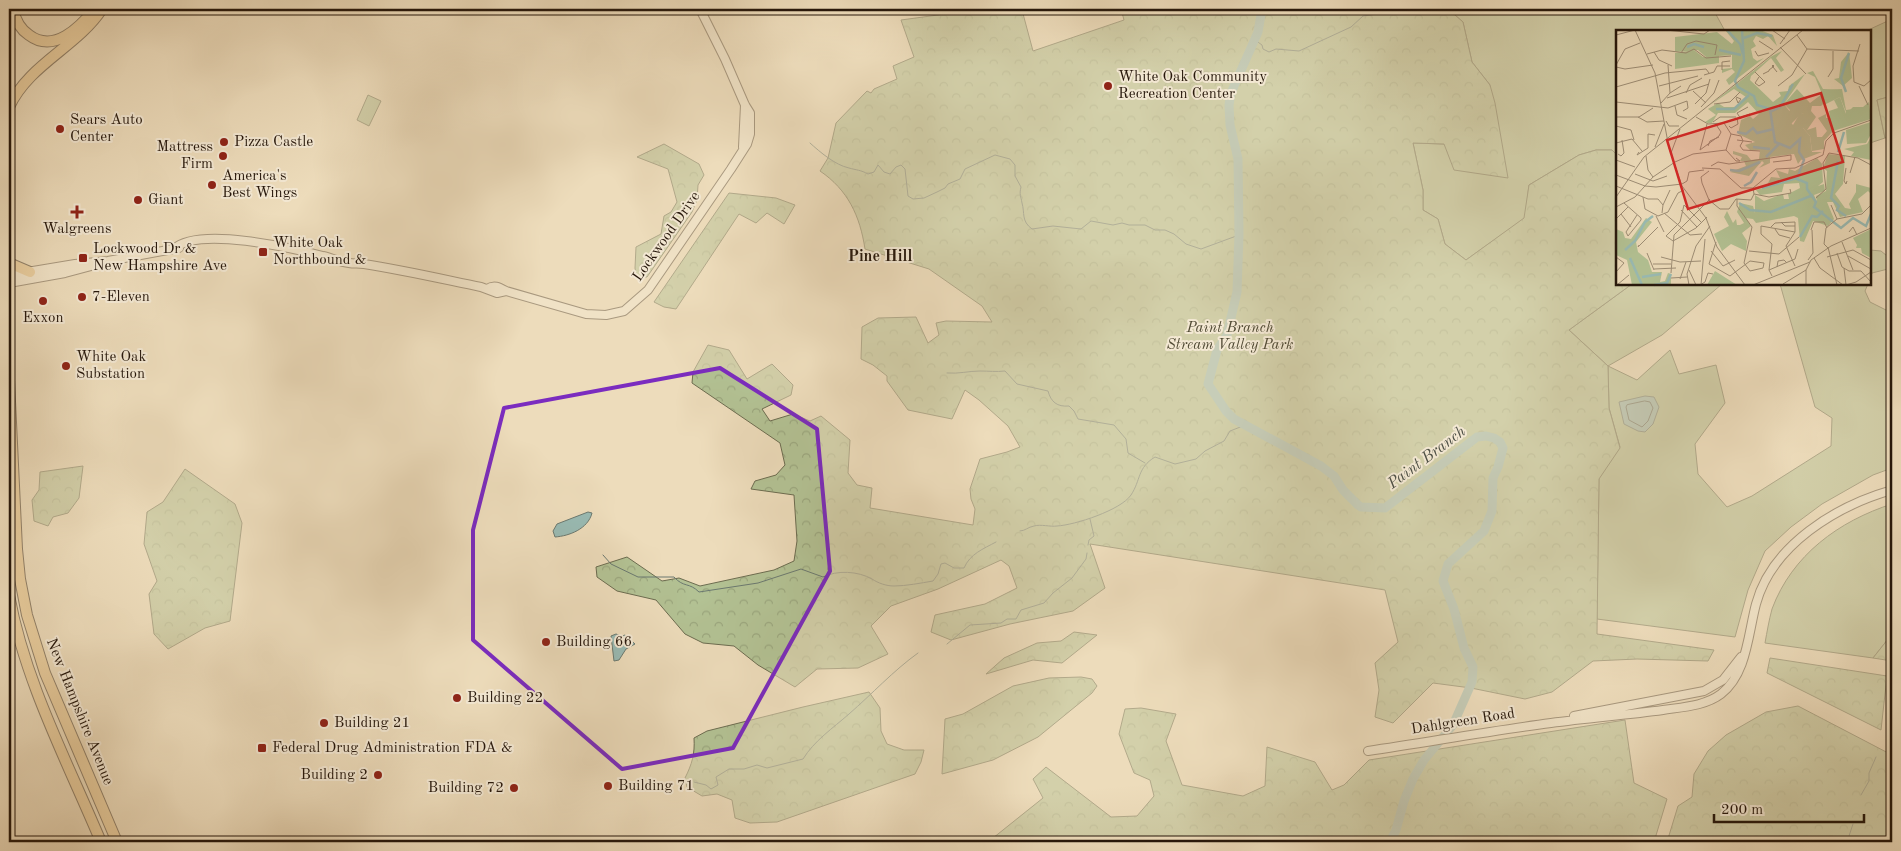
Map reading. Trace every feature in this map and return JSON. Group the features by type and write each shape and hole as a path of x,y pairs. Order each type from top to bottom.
{"main road":[{"path":"13,9 18,23 26,34 46,42 59,39 68,34 95,9"},
{"path":"9,107 17,92 32,74 83,32 102,9"},
{"path":"9,263 30,272"},
{"name":"New Hampshire Avenue","path":"9,380 17,549 20,579 27,615 45,673 117,842"},
{"name":"New Hampshire Avenue","path":"9,595 17,632 32,683 101,842"}],"street":[{"path":"700,9 708,24"},
{"path":"704,9 708,24"},
{"name":"Lockwood Drive","path":"9,275 108,261 222,240 248,240 338,260 349,257 360,264 487,289 498,286 506,292 586,314 606,315 624,311 648,290 731,169 750,134 750,113 708,24"},
{"name":"Lockwood Drive","path":"9,283 83,269 108,261"},
{"name":"Dahlgreen Road","path":"1553,722 1641,714 1694,706 1717,697 1736,678 1741,666 1755,607 1763,585 1777,563 1801,539 1831,517 1870,497 1892,490"},
{"name":"Dahlgreen Road","path":"1368,751 1553,722 1695,693 1713,687 1729,674 1745,649"}],"highlighted area":[{"path":"720,368 817,429 830,571 733,748 622,769 473,640 473,530 504,408"}],"green space":[{"name":"Paint Branch Stream Valley Park","path":"982,9 1022,10 1033,51 1124,20 1121,9 1448,9 1463,22 1472,62 1490,85 1508,178 1454,170 1444,144 1413,143 1423,190 1423,210 1438,219 1445,244 1466,260 1524,218 1529,185 1579,155 1596,150 1612,150 1616,154 1616,285 1631,285 1569,330 1608,366 1609,408 1620,448 1599,479 1597,634 1714,650 1708,661 1637,659 1593,661 1552,692 1525,699 1471,688 1433,683 1393,723 1375,717 1379,690 1375,663 1398,642 1385,590 1090,544 1105,588 1073,611 1010,624 951,640 931,632 935,615 985,604 1017,588 1009,566 1001,560 938,589 891,606 871,626 888,654 858,668 817,669 795,687 758,665 734,646 703,643 685,634 656,600 617,591 597,577 596,567 627,557 662,581 679,578 700,586 774,570 794,561 797,541 794,495 751,489 755,481 776,475 785,465 780,443 692,383 693,372 708,345 729,350 747,379 772,364 793,385 791,395 762,409 770,421 793,414 810,421 821,416 850,440 848,473 857,485 872,488 870,508 973,525 975,509 970,489 980,459 1020,447 1008,426 965,390 952,419 908,410 887,381 887,376 873,365 861,359 862,327 878,318 916,317 928,343 939,335 936,323 946,321 992,322 982,306 929,269 865,249 860,226 851,205 830,178 820,171 828,158 836,123 867,91 871,93 874,89 897,79 893,66 914,57 901,20"},
{"path":"1448,9 1713,9 1724,30 1616,30 1616,154 1612,150 1596,150 1579,155 1529,185 1525,218 1466,260 1445,244 1438,219 1423,210 1423,190 1413,143 1444,144 1490,85 1472,62 1463,22"},
{"path":"1892,19 1892,96 1877,100 1885,138 1871,143 1871,30 1868,30"},
{"path":"368,95 381,101 369,126 357,120"},
{"path":"1892,96 1892,136 1885,138 1877,100"},
{"path":"664,144 699,164 704,175 698,185 697,200 692,212 647,277 636,277 636,247 661,234 664,216 671,212 677,202 668,169 637,157"},
{"path":"729,193 776,198 795,205 784,224 767,213 756,223 739,214 676,309 664,307 654,302"},
{"path":"1871,250 1881,251 1892,260 1892,265 1888,269 1872,273 1871,276"},
{"path":"1631,285 1721,285 1662,335 1608,366 1569,330"},
{"path":"1780,285 1868,285 1865,291 1870,302 1892,313 1892,468 1873,475 1822,504 1791,527 1765,551 1748,590 1735,637 1597,619 1599,478 1620,447 1609,408 1608,366 1637,380 1670,350 1679,374 1716,365 1725,403 1695,444 1698,474 1727,507 1752,496 1831,446 1832,418 1815,407"},
{"path":"83,466 79,498 68,513 53,517 48,526 34,521 32,500 39,490 40,472"},
{"path":"185,469 235,504 242,523 230,621 205,628 168,649 154,634 149,594 157,581 144,544 147,512 163,502"},
{"path":"1892,504 1892,634 1873,658 1765,643 1772,609 1792,572 1805,557 1836,530 1872,511"},
{"path":"1074,632 1097,635 1062,663 1033,660 986,674 1004,658 1037,643 1061,641"},
{"path":"1892,634 1892,661 1873,658"},
{"path":"1770,658 1887,676 1881,730 1767,673"},
{"path":"1081,677 1092,679 1097,686 1092,693 1038,737 993,760 942,774 945,719 963,714 1013,686 1049,678"},
{"path":"869,692 880,708 881,731 887,744 904,750 924,750 915,774 777,822 750,823 735,818 732,800 717,794 702,796 687,787 685,778 692,759 694,738 707,731"},
{"path":"1798,706 1892,755 1892,842 1667,842 1678,806 1692,797 1694,774 1708,751 1726,735 1766,712"},
{"path":"1141,708 1176,714 1166,741 1182,785 1243,796 1265,786 1267,747 1315,762 1332,790 1344,785 1369,760 1625,720 1634,783 1667,799 1654,842 988,842 1043,798 1033,779 1046,767 1111,817 1137,816 1154,796 1150,780 1134,773 1119,734 1125,709"}],"water":[{"path":"1645,396 1654,397 1659,407 1653,424 1645,432 1638,431 1624,424 1619,402"},
{"path":"588,512 592,513 590,519 577,531 555,537 553,531 557,524"},
{"path":"616,634 625,635 635,644 626,649 619,660 614,661 611,636"}],"waterway":[{"name":"Paint Branch","path":"1262,9 1258,32 1231,93 1229,105 1230,125 1238,159 1239,235 1237,292 1227,335 1217,350 1208,384 1226,411 1234,419 1321,466 1334,476 1343,490 1361,507 1385,508 1477,437 1486,436 1494,438 1500,442 1503,448 1493,478 1492,511 1484,531 1448,564 1443,581 1454,609 1464,648 1473,667 1472,682 1453,725 1424,760 1413,779 1404,801 1396,830 1390,842"},
{"path":"1255,40 1262,45 1263,49 1269,52 1276,49 1299,51 1351,27 1363,16 1384,13 1390,9"},
{"path":"810,143 838,164 868,174 874,172 878,165 884,172 890,174 896,167 901,165 905,169 908,196 913,199 924,198 945,188 948,184 960,179 965,169 995,155 1010,159 1015,165 1015,176 1021,187 1020,194 1025,220 1032,229 1053,226 1081,229 1091,221 1113,225 1122,223 1145,225 1155,230 1165,230 1174,234 1186,244 1201,249 1239,235"},
{"path":"947,373 1005,371 1017,384 1048,391 1053,401 1061,406 1069,406 1078,419 1114,425 1126,439 1128,453 1145,463"},
{"path":"1020,531 1037,525 1054,526 1075,523 1108,511 1126,501 1134,490 1145,465 1155,457 1175,464 1196,459 1205,451 1224,441 1230,431 1243,426"},
{"path":"1088,545 1089,540 1094,536 1090,519"},
{"path":"603,555 611,564 638,577 674,577 681,583 699,592 758,583 801,569 823,577 841,572 854,573 866,576 885,585 899,586 933,581 938,574 941,564 945,563 954,568 964,568 973,555 996,542"},
{"path":"947,644 970,625 1001,623 1007,619 1016,619 1021,610 1044,603 1072,578 1086,559 1087,553"},
{"path":"694,782 706,785 711,789 718,785 716,777 729,769 744,769 757,765 767,768 803,759 824,735 918,653"},
{"path":"1888,723 1892,694"},
{"path":"1861,795 1869,781 1869,773 1876,757"},
{"path":"1847,842 1853,824"}],"place":[{"name":"White Oak Community Recreation Center","path":"1108,86"},
{"name":"Sears Auto Center","path":"60,129"},
{"name":"Pizza Castle","path":"224,142"},
{"name":"Mattress Firm","path":"223,156"},
{"name":"America's Best Wings","path":"212,185"},
{"name":"Giant","path":"138,200"},
{"name":"Walgreens","path":"77,212"},
{"name":"White Oak Northbound &","path":"263,252"},
{"name":"Lockwood Dr & New Hampshire Ave","path":"83,258"},
{"name":"7-Eleven","path":"82,297"},
{"name":"Exxon","path":"43,301"},
{"name":"White Oak Substation","path":"66,366"},
{"name":"Building 66","path":"546,642"},
{"name":"Building 22","path":"457,698"},
{"name":"Building 21","path":"324,723"},
{"name":"Federal Drug Administration FDA &","path":"262,748"},
{"name":"Building 2","path":"378,775"},
{"name":"Building 71","path":"608,786"},
{"name":"Building 72","path":"514,788"}],"district":[{"name":"Pine Hill","path":"880,257"}]}
